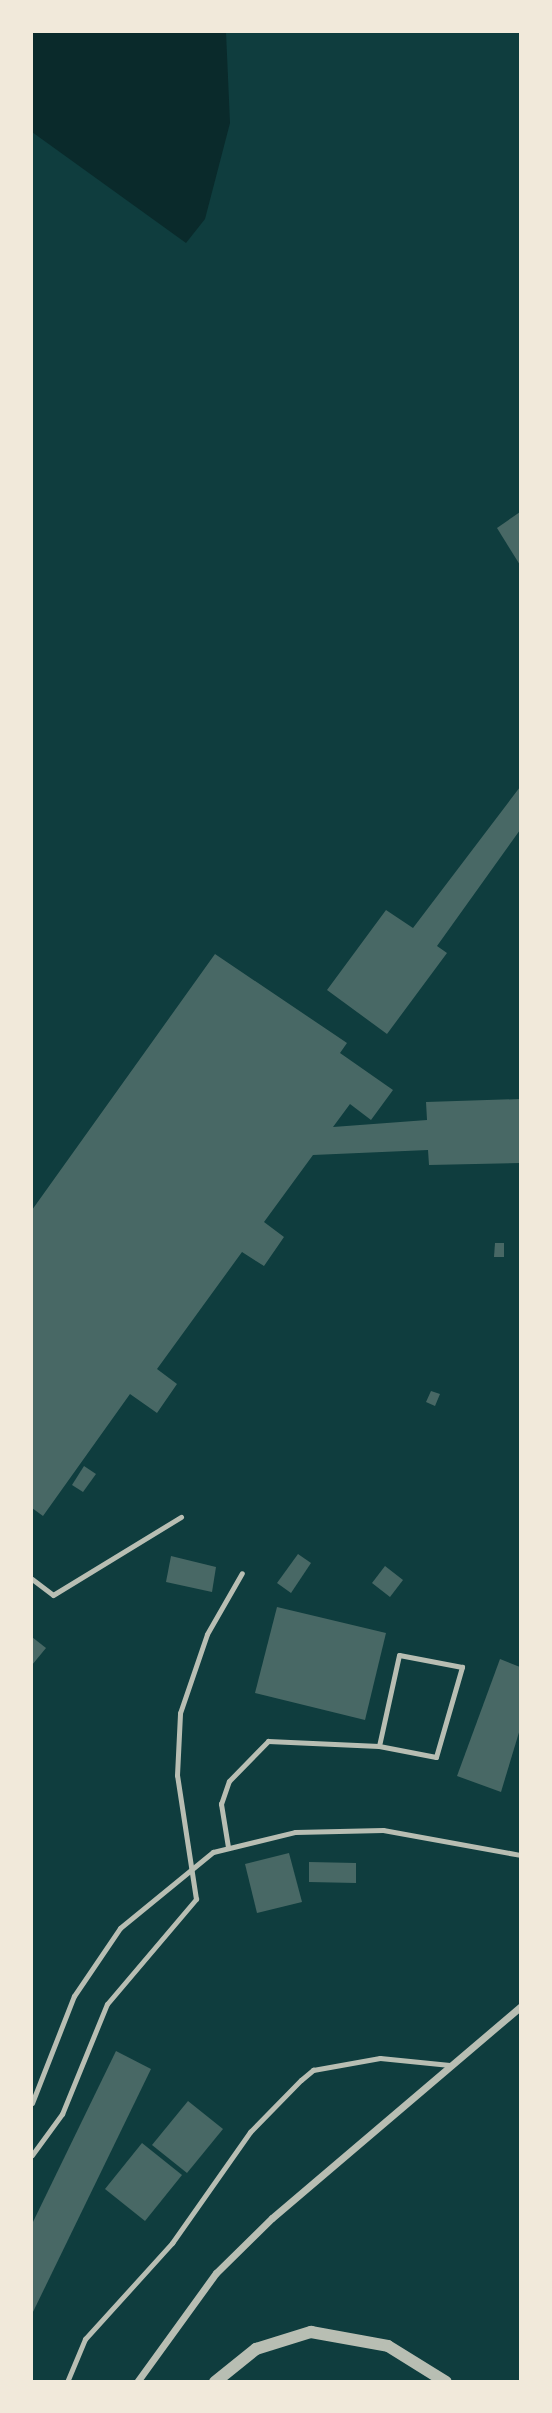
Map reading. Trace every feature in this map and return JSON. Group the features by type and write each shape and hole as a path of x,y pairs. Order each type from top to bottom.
{"street":[{"path":"137,2382 216,2273 450,2064 520,2007"},
{"path":"215,2382 256,2349 311,2332 388,2346 446,2382"}],"lane":[{"path":"32,1579 53,1595 181,1517"},
{"path":"32,2155 62,2114 107,2004 195,1899 193,1864 177,1774 180,1713 207,1634 242,1573"},
{"path":"228,1847 221,1804 229,1781 268,1741 379,1746 436,1757 462,1667 399,1655 379,1746"},
{"path":"32,2103 83,1980 120,1928 193,1864 228,1847 295,1832 383,1830 520,1855"},
{"path":"67,2382 85,2339 172,2243 250,2132 313,2070 380,2058 450,2064"}],"water":[{"path":"32,32 226,32 230,123 205,219 186,243 32,132"}],"building":[{"path":"520,512 520,565 497,528"},
{"path":"520,787 520,830 437,946 447,953 387,1034 327,990 386,910 413,928"},
{"path":"215,954 347,1043 340,1053 393,1090 371,1120 350,1104 333,1127 427,1120 426,1102 520,1099 520,1163 429,1165 428,1150 313,1155 264,1222 284,1237 264,1266 242,1252 157,1369 177,1384 157,1413 130,1394 43,1516 32,1508 32,1210"},
{"path":"495,1243 504,1243 504,1257 494,1257"},
{"path":"431,1391 440,1394 435,1406 426,1402"},
{"path":"84,1466 96,1474 83,1492 72,1485"},
{"path":"298,1554 311,1563 291,1593 277,1583"},
{"path":"171,1556 216,1567 212,1592 166,1582"},
{"path":"385,1566 403,1580 390,1597 372,1583"},
{"path":"277,1607 386,1633 365,1720 255,1693"},
{"path":"32,1637 46,1648 32,1665"},
{"path":"500,1659 520,1667 520,1729 501,1792 457,1776"},
{"path":"289,1853 302,1902 257,1913 245,1864"},
{"path":"309,1862 356,1863 356,1883 309,1882"},
{"path":"116,2051 151,2069 32,2314 32,2224"},
{"path":"188,2101 223,2129 187,2173 152,2145"},
{"path":"142,2143 182,2175 145,2221 105,2189"}]}
